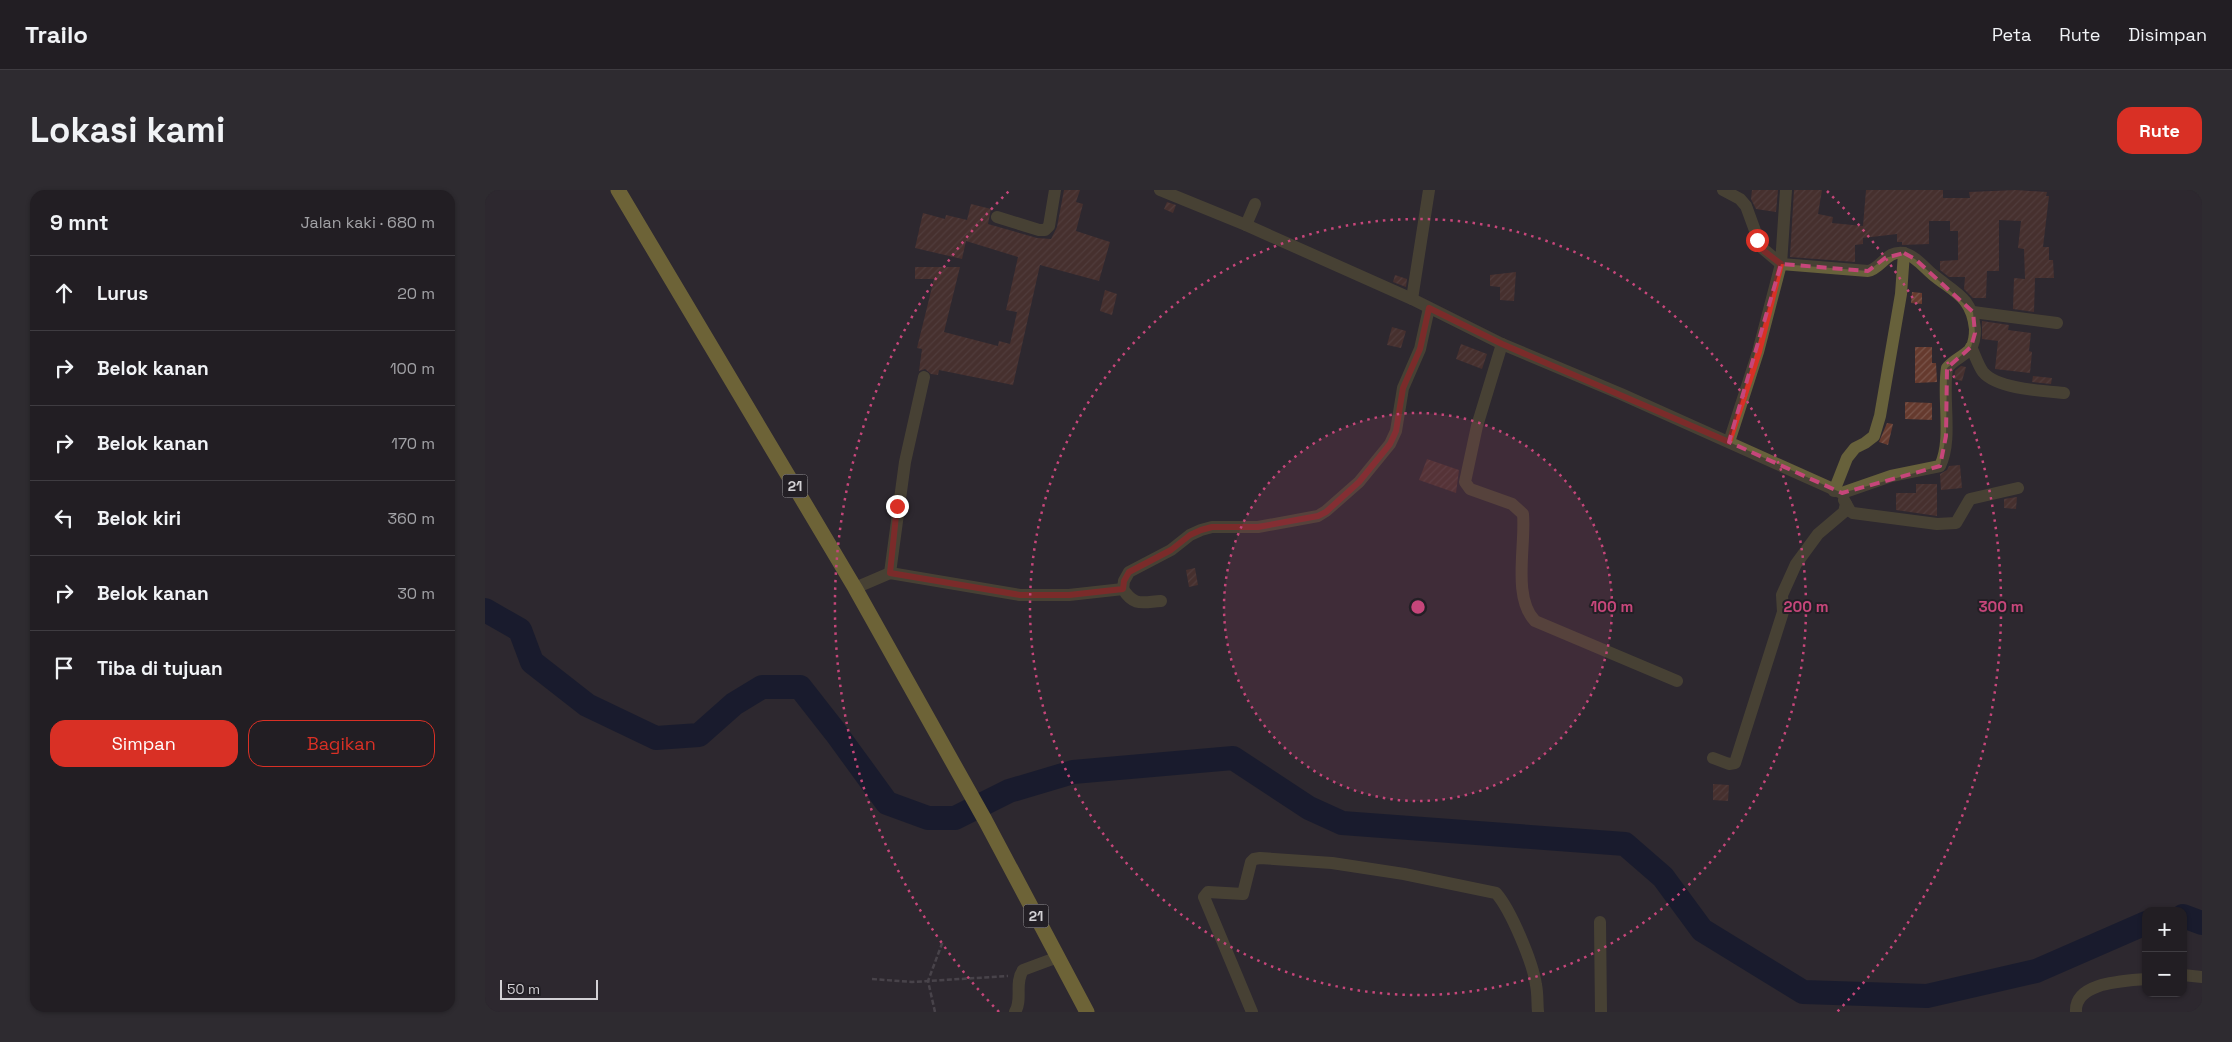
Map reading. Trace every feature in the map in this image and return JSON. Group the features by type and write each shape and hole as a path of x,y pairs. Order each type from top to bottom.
{"highway":[{"name":"21","path":"618,190 855,588 985,820 1087,1012"}],"street":[{"path":"997,216 1039,230 1045,230 1049,226 1055,190"},
{"path":"1160,190 1246,225 1412,299 1502,344 1729,442 1841,496 1850,511 1937,524 1957,523 1970,499 2017,488"},
{"path":"1412,299 1429,190"},
{"path":"1723,190 1740,199 1746,206 1761,247 1781,264 1868,271 1873,270 1892,254 1904,253 1915,259 1962,297 1973,312 1975,334 1971,347 1947,368 1946,436 1944,455 1940,466 1891,476 1841,496"},
{"path":"1729,442 1759,352 1781,264 1786,190"},
{"path":"1246,225 1255,204"},
{"path":"1713,758 1729,764 1735,762 1783,612 1782,595 1790,576 1812,541 1841,515 1841,496 1847,458 1855,448 1874,436 1880,416 1901,294 1904,253"},
{"path":"1161,601 1135,602 1129,599 1123,589 1124,581 1129,572 1171,550 1190,535 1201,530 1212,527 1258,527 1318,516 1326,512 1359,482 1390,444 1396,431 1401,396 1420,349 1429,308"},
{"path":"1973,312 2057,323"},
{"path":"1502,344 1477,426 1465,482 1470,489 1512,504 1523,514 1523,596 1529,615 1535,621 1677,682"},
{"path":"1971,347 1983,371 1992,380 2027,389 2064,394"},
{"path":"890,573 905,462 924,377"},
{"path":"855,588 890,573 1020,595 1069,595 1123,589"},
{"path":"1252,1012 1204,897 1208,892 1243,894 1251,862 1254,859 1260,858 1332,863 1404,874 1497,893 1516,928 1528,958 1536,984 1538,1012"},
{"path":"1600,922 1601,1012"},
{"path":"1015,1012 1019,1000 1019,975 1023,970 1058,957"},
{"path":"2187,975 2202,977"},
{"path":"2076,1012 2077,1001 2092,988 2142,980"}],"path":[{"path":"935,1012 927,981 943,941"},
{"path":"872,979 912,982 1019,975"}],"highlighted area":[{"path":"1904,253 1915,259 1973,312 1975,333 1971,347 1947,368 1946,436 1940,466 1842,493 1729,442 1781,264 1868,271 1885,258"}],"building":[{"path":"1064,190 1080,190 1076,202 1083,204 1076,231 1110,242 1099,281 1040,265 1013,385 939,370 938,375 931,374 925,369 919,371 922,349 917,348 934,279 915,279 915,267 960,267 944,332 998,346 999,341 1010,344 1017,312 1006,310 1018,257 966,241 962,259 915,248 923,213 945,219 946,215 967,220 971,204 991,209 988,224 1037,238 1051,239 1057,227"},
{"path":"1752,190 1778,190 1776,212 1756,209 1751,199"},
{"path":"1794,190 1822,190 1818,214 1833,217 1832,223 1863,226 1866,190 1943,190 1943,198 1970,198 1969,192 2016,190 2047,192 2046,196 2049,196 2043,247 2049,247 2049,260 2053,260 2054,278 2035,278 2034,312 2013,309 2014,278 2025,279 2024,249 2018,248 2021,221 1999,220 1999,271 1987,271 1986,298 1973,298 1964,289 1965,277 1949,277 1940,270 1940,261 1958,260 1958,231 1950,231 1950,221 1929,221 1929,244 1902,245 1902,242 1897,242 1897,234 1863,238 1863,244 1855,245 1855,262 1790,257"},
{"path":"1167,202 1176,205 1173,213 1164,209"},
{"path":"1516,272 1514,301 1500,300 1500,287 1490,286 1490,275"},
{"path":"1395,275 1407,279 1406,287 1393,282"},
{"path":"1105,290 1117,294 1112,315 1100,311"},
{"path":"1912,292 1922,293 1922,304 1911,303"},
{"path":"1982,321 2009,325 2008,330 2031,333 2029,351 2032,352 2030,373 1995,369 1998,341 1982,339"},
{"path":"1392,327 1406,331 1401,348 1387,345"},
{"path":"1461,344 1487,354 1482,369 1456,359"},
{"path":"1915,347 1932,347 1932,363 1936,363 1937,382 1915,383"},
{"path":"1961,366 1966,367 1962,381 1954,379 1955,371"},
{"path":"2033,376 2052,378 2051,384 2032,382"},
{"path":"1905,402 1932,403 1932,420 1905,419"},
{"path":"1887,423 1893,424 1888,445 1879,442"},
{"path":"1427,459 1459,470 1456,493 1419,480"},
{"path":"1960,465 1962,488 1941,490 1940,474 1947,470 1949,466"},
{"path":"1916,484 1937,484 1937,516 1896,510 1896,493 1916,493"},
{"path":"2017,497 2016,509 2004,508 2004,499"},
{"path":"1195,568 1198,585 1189,587 1186,570"},
{"path":"1713,784 1729,785 1728,801 1713,800"}],"waterway":[{"path":"485,610 520,630 532,662 587,705 656,738 699,735 734,704 762,687 800,687 887,803 928,818 955,818 1009,791 1073,772 1233,758 1309,808 1342,823 1625,844 1663,877 1702,930 1803,992 1927,996 2036,971 2142,925"},
{"path":"2187,917 2202,923"}],"route":[{"path":"897,506 890,573 1020,595 1069,595 1123,589 1124,581 1129,572 1171,550 1190,535 1201,530 1212,527 1258,527 1318,516 1326,512 1359,482 1390,444 1396,431 1403,388 1420,349 1429,308 1502,344 1729,442 1759,352 1781,264 1764,251 1757,240"}]}
